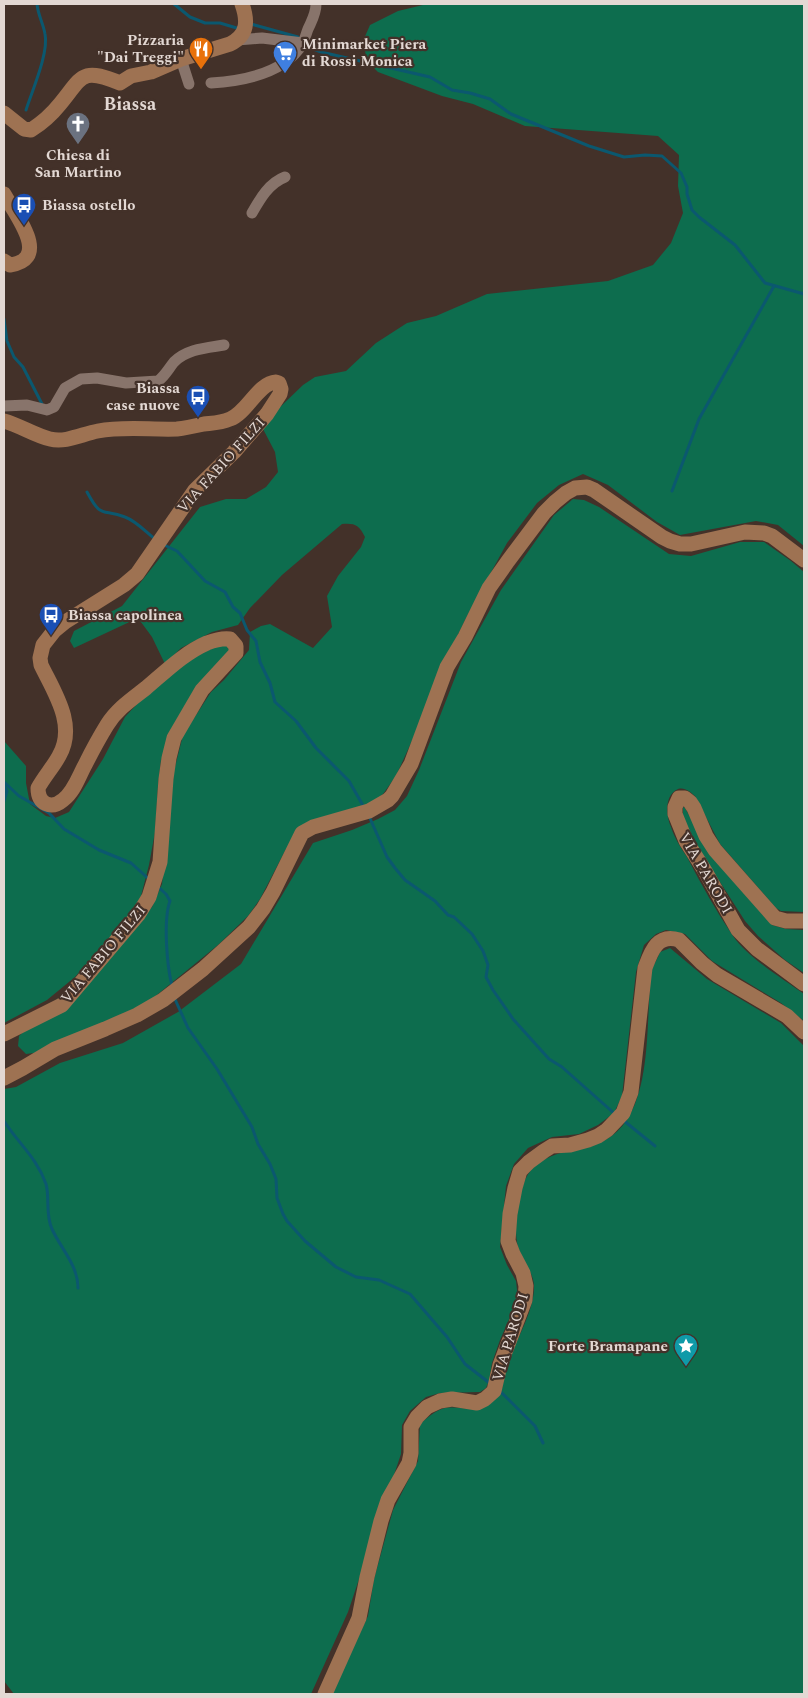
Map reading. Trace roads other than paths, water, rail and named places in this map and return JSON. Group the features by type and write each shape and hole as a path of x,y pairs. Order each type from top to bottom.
{"street":[{"path":"237,40 245,27 246,15 242,4"},
{"path":"211,83 235,81 276,68 290,58 303,43 316,13 316,5"},
{"path":"4,113 24,129 31,130 60,105 74,84 85,76 106,77 120,83 131,76 151,72 181,59 222,47 237,40 262,38 303,43"},
{"path":"181,59 189,84"},
{"path":"252,213 259,199 276,180 285,177"},
{"path":"4,194 30,240 28,256 21,263 10,265 4,261"},
{"path":"4,406 27,405 47,410 54,407 65,388 81,380 97,378 126,384 155,382 161,378 180,356 188,352 224,345"},
{"name":"VIA FABIO FILZI","path":"4,421 50,439 60,440 78,438 97,431 128,428 178,429 221,423 241,413 268,384 279,383 281,389 278,398 267,414 234,452 195,490 138,574 65,622 54,631 43,645 40,658 41,665 62,707 65,720 64,744 60,755 38,788 40,799 44,804 52,806 68,796 109,722 120,708 177,662 206,644 216,640 230,639 236,646 236,654 202,690 174,738 166,779 160,862 149,897 138,915 62,1005 4,1034"},
{"path":"4,1078 55,1049 137,1015 164,1000 203,969 249,927 273,892 302,833 313,827 369,811 388,800 411,764 447,667 465,637 489,588 544,512 566,493 581,487 594,490 662,537 680,544 745,532 764,533 772,536 804,560"},
{"name":"VIA PARODI","path":"804,920 786,921 775,918 715,850 706,836 690,802 685,798 679,798 675,807 675,814 686,841 705,870 738,930 756,949 804,984"},
{"name":"VIA PARODI","path":"325,1694 359,1618 367,1577 388,1500 409,1463 411,1427 427,1407 440,1400 452,1399 478,1403 494,1391 500,1365 525,1300 526,1286 523,1273 508,1241 510,1214 520,1171 535,1157 552,1146 570,1145 598,1136 616,1122 627,1103 631,1092 645,968 652,950 662,941 678,940 717,975 787,1016 804,1032"}],"waterway":[{"path":"26,110 36,83 46,42 37,4"},
{"path":"174,4 190,17 205,23 220,23 240,29"},
{"path":"251,24 298,37"},
{"path":"308,47 321,52 430,77 452,90 490,99 511,114 589,146 624,157 662,156 681,173 687,187 692,210 735,245 765,283 804,294"},
{"path":"672,491 699,419 774,286"},
{"path":"4,319 7,341 14,357 23,367 42,404"},
{"path":"87,492 100,510 129,519 155,539"},
{"path":"162,544 177,551 205,581 225,592 233,607 240,613 247,630 256,641 260,662 270,683 275,702 296,721 316,748 349,781 365,809"},
{"path":"4,782 19,796 49,813 64,829 99,850 131,863 150,880"},
{"path":"4,785 7,791 4,801"},
{"path":"369,816 387,857 405,880 435,901 448,915 454,917 472,934 483,951 488,965 486,977 513,1019 549,1059 562,1067 616,1115"},
{"path":"157,886 166,894 170,901 166,943 172,986"},
{"path":"174,997 188,1028 217,1069 252,1127 258,1144 270,1164 276,1179 277,1198 287,1221 305,1241 336,1267 356,1277 379,1280 410,1294 447,1337 465,1364 492,1385"},
{"path":"623,1120 655,1146"},
{"path":"4,1121 38,1166 46,1184 50,1223 72,1264 78,1288"},
{"path":"499,1390 535,1426 543,1443"}],"place":[{"name":"Pizzaria \"Dai Treggi\"","path":"201,70"},
{"name":"Minimarket Piera di Rossi Monica","path":"285,74"},
{"name":"Chiesa di San Martino","path":"78,145"},
{"name":"Biassa ostello","path":"24,226"},
{"name":"Biassa case nuove","path":"198,418"},
{"name":"Biassa capolinea","path":"51,636"},
{"name":"Forte Bramapane","path":"686,1367"}],"district":[{"name":"Biassa","path":"130,104"}]}
